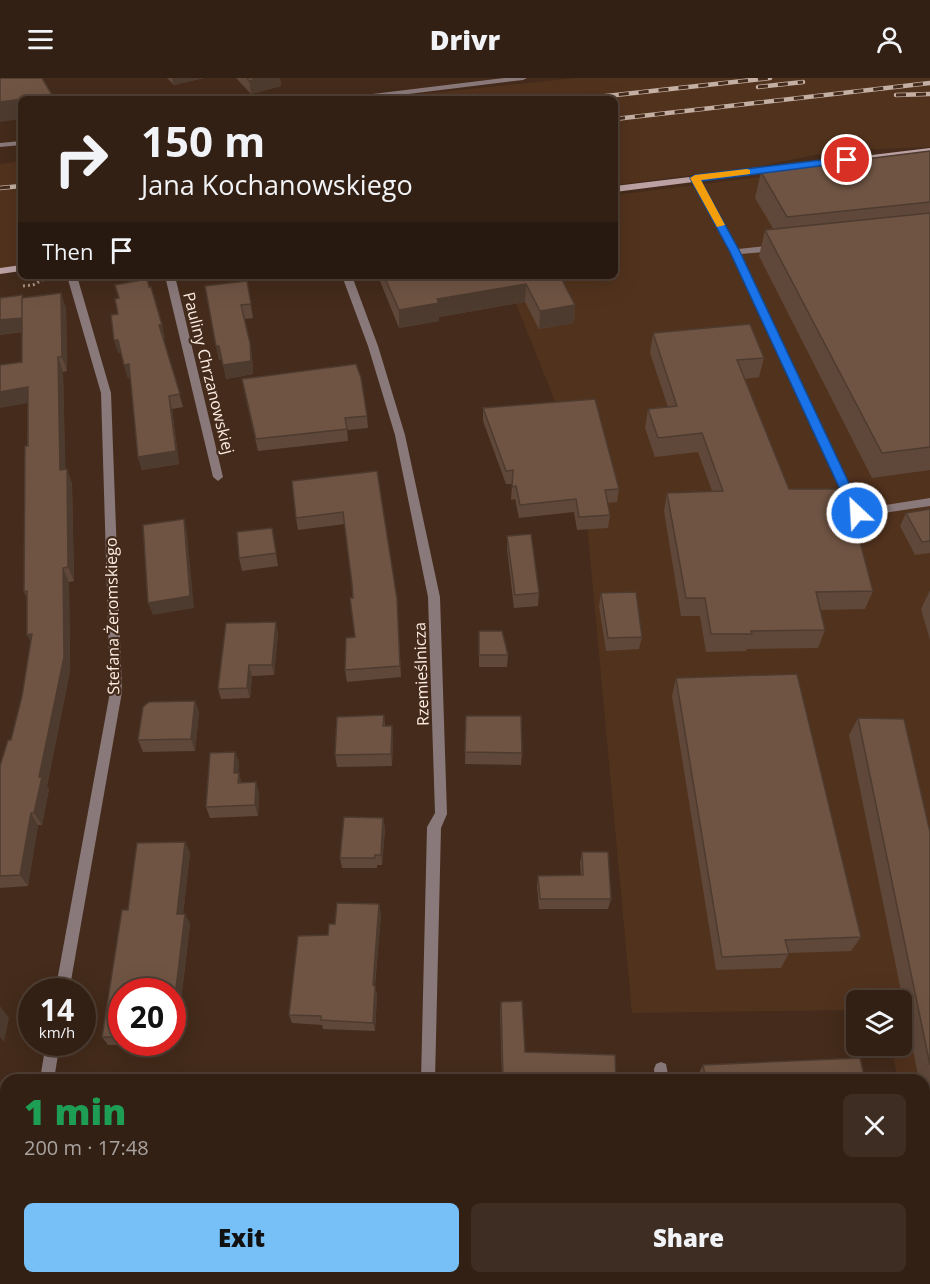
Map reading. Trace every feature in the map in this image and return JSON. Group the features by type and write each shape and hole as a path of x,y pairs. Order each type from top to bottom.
{"street":[{"path":"373,96 523,78"},
{"path":"0,146 18,143"},
{"path":"618,189 930,150"},
{"path":"695,178 735,252 857,513 930,501"},
{"path":"735,252 792,246"},
{"path":"0,271 18,268"},
{"name":"Stefana Żeromskiego","path":"65,978 116,693 106,393 73,279"},
{"name":"Pauliny Chrzanowskiej","path":"171,279 218,477"},
{"name":"Rzemieślnicza","path":"348,279 373,346 400,435 434,597 441,814 434,827 428,1074"},
{"path":"48,1074 51,1056"}],"shaded area":[{"path":"576,78 930,78 930,147 834,151 756,167 618,185 618,96 401,96"},
{"path":"930,156 930,1074 897,1074 893,1056 912,1056 912,990 846,990 846,1010 632,1013 582,469 506,279 618,279 618,195"},
{"path":"18,161 18,265 0,268 0,164"}],"building":[{"path":"0,78 42,78 52,95 18,96 18,100 0,102"},
{"path":"930,151 930,202 787,217 761,172"},
{"path":"930,213 930,447 882,453 765,230"},
{"path":"147,279 180,394 169,396 176,451 138,457 129,364 124,365 118,340 114,340 111,315 118,314 115,299 119,298 115,285"},
{"path":"385,279 562,279 575,305 540,311 526,284 437,299 439,303 399,310"},
{"path":"247,281 251,304 241,305 250,343 251,361 223,365 219,346 216,346 205,286"},
{"path":"61,293 62,357 58,357 60,470 67,469 68,567 63,568 64,657 39,777 42,777 34,813 31,813 20,875 0,876 0,766 8,740 11,740 22,696 32,634 27,635 27,591 24,592 25,446 28,446 28,387 0,392 0,365 22,362 22,298"},
{"path":"22,295 22,318 0,320 0,298"},
{"path":"750,324 764,358 737,360 789,489 846,489 873,591 816,592 825,630 711,634 705,598 686,598 667,493 723,491 702,433 658,438 648,409 677,406 653,333"},
{"path":"356,364 361,378 367,416 345,418 347,429 256,439 242,379"},
{"path":"595,399 619,489 605,490 610,515 579,517 576,499 520,505 516,486 512,487 513,470 506,471 483,408"},
{"path":"377,471 397,599 400,666 345,670 346,638 355,637 350,598 353,598 352,584 343,512 296,518 292,481"},
{"path":"930,509 930,541 922,542 906,513"},
{"path":"184,519 190,596 148,603 143,525"},
{"path":"272,528 276,553 239,558 237,532"},
{"path":"531,534 539,593 515,595 507,536"},
{"path":"636,592 642,637 608,638 601,593"},
{"path":"276,622 272,665 249,665 247,688 218,689 226,623"},
{"path":"479,631 502,631 508,655 479,655"},
{"path":"797,674 861,937 785,940 789,954 722,957 676,678"},
{"path":"195,701 191,739 138,740 143,707 149,702"},
{"path":"384,715 383,726 392,726 391,754 335,755 337,717"},
{"path":"466,716 521,716 522,753 465,752"},
{"path":"858,718 904,719 930,832 930,1065"},
{"path":"235,752 234,773 239,773 238,783 256,782 255,805 206,807 210,753"},
{"path":"344,817 383,818 381,855 375,855 375,858 340,858"},
{"path":"185,842 177,914 185,914 177,978 111,978 122,910 128,910 137,843"},
{"path":"582,852 608,852 611,899 540,899 538,876 583,875"},
{"path":"337,903 379,904 373,985 375,986 373,1023 321,1020 321,1016 289,1015 298,936 328,935 329,924 335,924"},
{"path":"108,999 108,1037 102,1037"},
{"path":"522,1001 525,1052 615,1055 616,1074 503,1074 501,1002"},
{"path":"860,1058 864,1074 705,1074 703,1065"}],"railway":[{"path":"606,96 770,78"},
{"path":"758,87 803,82"},
{"path":"618,119 930,83"},
{"path":"896,95 930,94"},
{"path":"0,188 18,186"}],"slow traffic":[{"path":"720,225 695,178 747,172"}],"route":[{"path":"847,160 695,178 735,252 857,513"}]}
